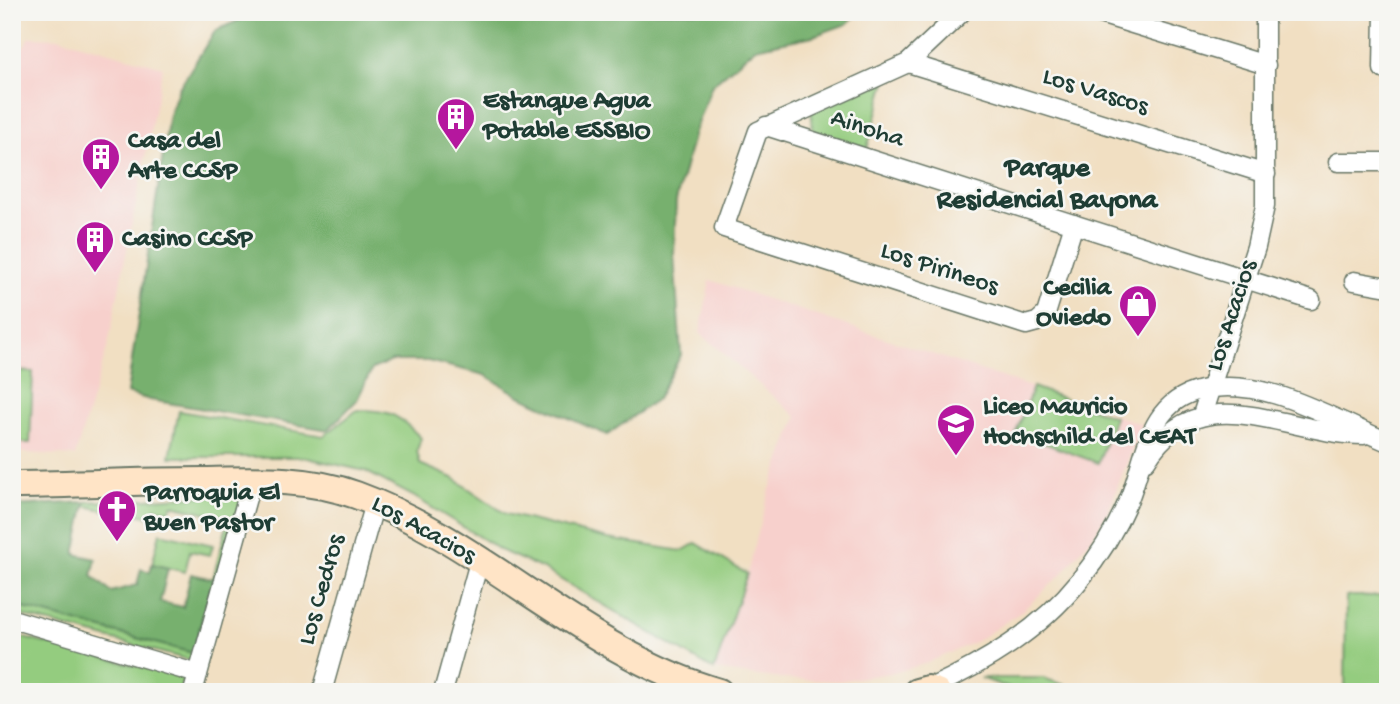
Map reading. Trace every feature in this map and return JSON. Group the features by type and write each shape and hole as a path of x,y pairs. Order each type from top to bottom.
{"main road":[{"name":"Los Acacios","path":"12,485 252,480 307,483 375,503 402,515 631,655 681,679 719,692"}],"street":[{"path":"766,126 908,63 962,12"},
{"path":"1093,12 1266,65"},
{"name":"Los Acacios","path":"928,691 986,660 1029,631 1060,602 1087,570 1110,536 1138,474 1145,447 1159,417 1184,396 1210,389 1262,225 1266,174 1265,12"},
{"path":"1383,69 1386,38 1384,12"},
{"name":"Los Vascos","path":"908,63 1266,174"},
{"name":"Ainoha","path":"766,126 1311,300"},
{"name":"Los Pirineos","path":"766,126 752,141 724,228 1026,325 1037,322 1046,314 1074,224"},
{"path":"1338,162 1388,162"},
{"path":"1354,281 1388,287"},
{"path":"1202,415 1210,389 1248,389 1324,412 1388,442"},
{"path":"1277,421 1281,398"},
{"path":"1138,474 1168,432 1202,415 1228,414 1351,435 1370,435"},
{"path":"12,619 195,683 252,480"},
{"name":"Los Cedros","path":"322,692 375,503"},
{"path":"446,691 480,562"}],"shaded area":[{"path":"30,37 60,38 163,67 108,345 75,456 12,452 12,63"},
{"name":"Liceo Mauricio Hochschild del CEAT","path":"710,280 1142,424 1109,509 1095,533 1061,575 1021,612 975,642 924,664 897,672 839,681 782,679 714,670 747,574 770,489 797,417 700,333"}],"green space":[{"path":"257,12 859,12 847,24 813,36 755,48 712,85 694,132 676,201 674,254 681,355 657,399 607,435 520,396 485,375 428,361 392,361 372,369 357,400 328,430 150,400 127,393 169,115 179,88 215,31"},
{"path":"886,81 867,149 813,131 811,108"},
{"path":"12,371 33,372 30,443 12,442"},
{"path":"1033,387 1115,417 1098,463 1016,433"},
{"path":"357,410 378,411 399,419 421,438 417,451 420,464 453,478 506,514 608,539 682,551 696,543 747,574 714,670 541,568 502,551 413,496 365,471 303,457 170,457 179,411 324,436"},
{"path":"244,494 197,662 12,613 12,605 193,653 229,518 172,505 170,511 156,508 154,517 135,514 130,509 118,513 85,506 86,502"},
{"path":"86,502 75,554 96,559 92,576 111,592 137,585 141,569 150,572 152,564 168,568 160,602 183,607 191,574 213,579 193,653 12,605 12,506"},
{"path":"160,533 213,545 210,555 190,551 185,572 152,564"},
{"path":"1346,596 1388,596 1388,692 1345,692"},
{"path":"12,635 183,677 180,692 12,692"},
{"path":"981,678 1043,678 1086,692 1019,692"}],"place":[{"name":"Estanque Agua Potable ESSBIO","path":"456,151"},
{"name":"Casa del Arte CCSP","path":"101,191"},
{"name":"Casino CCSP","path":"95,274"},
{"name":"Cecilia Oviedo","path":"1138,338"},
{"name":"Liceo Mauricio Hochschild del CEAT","path":"956,457"},
{"name":"Parroquia El Buen Pastor","path":"117,543"}],"district":[{"name":"Parque Residencial Bayona","path":"1047,185"}]}
